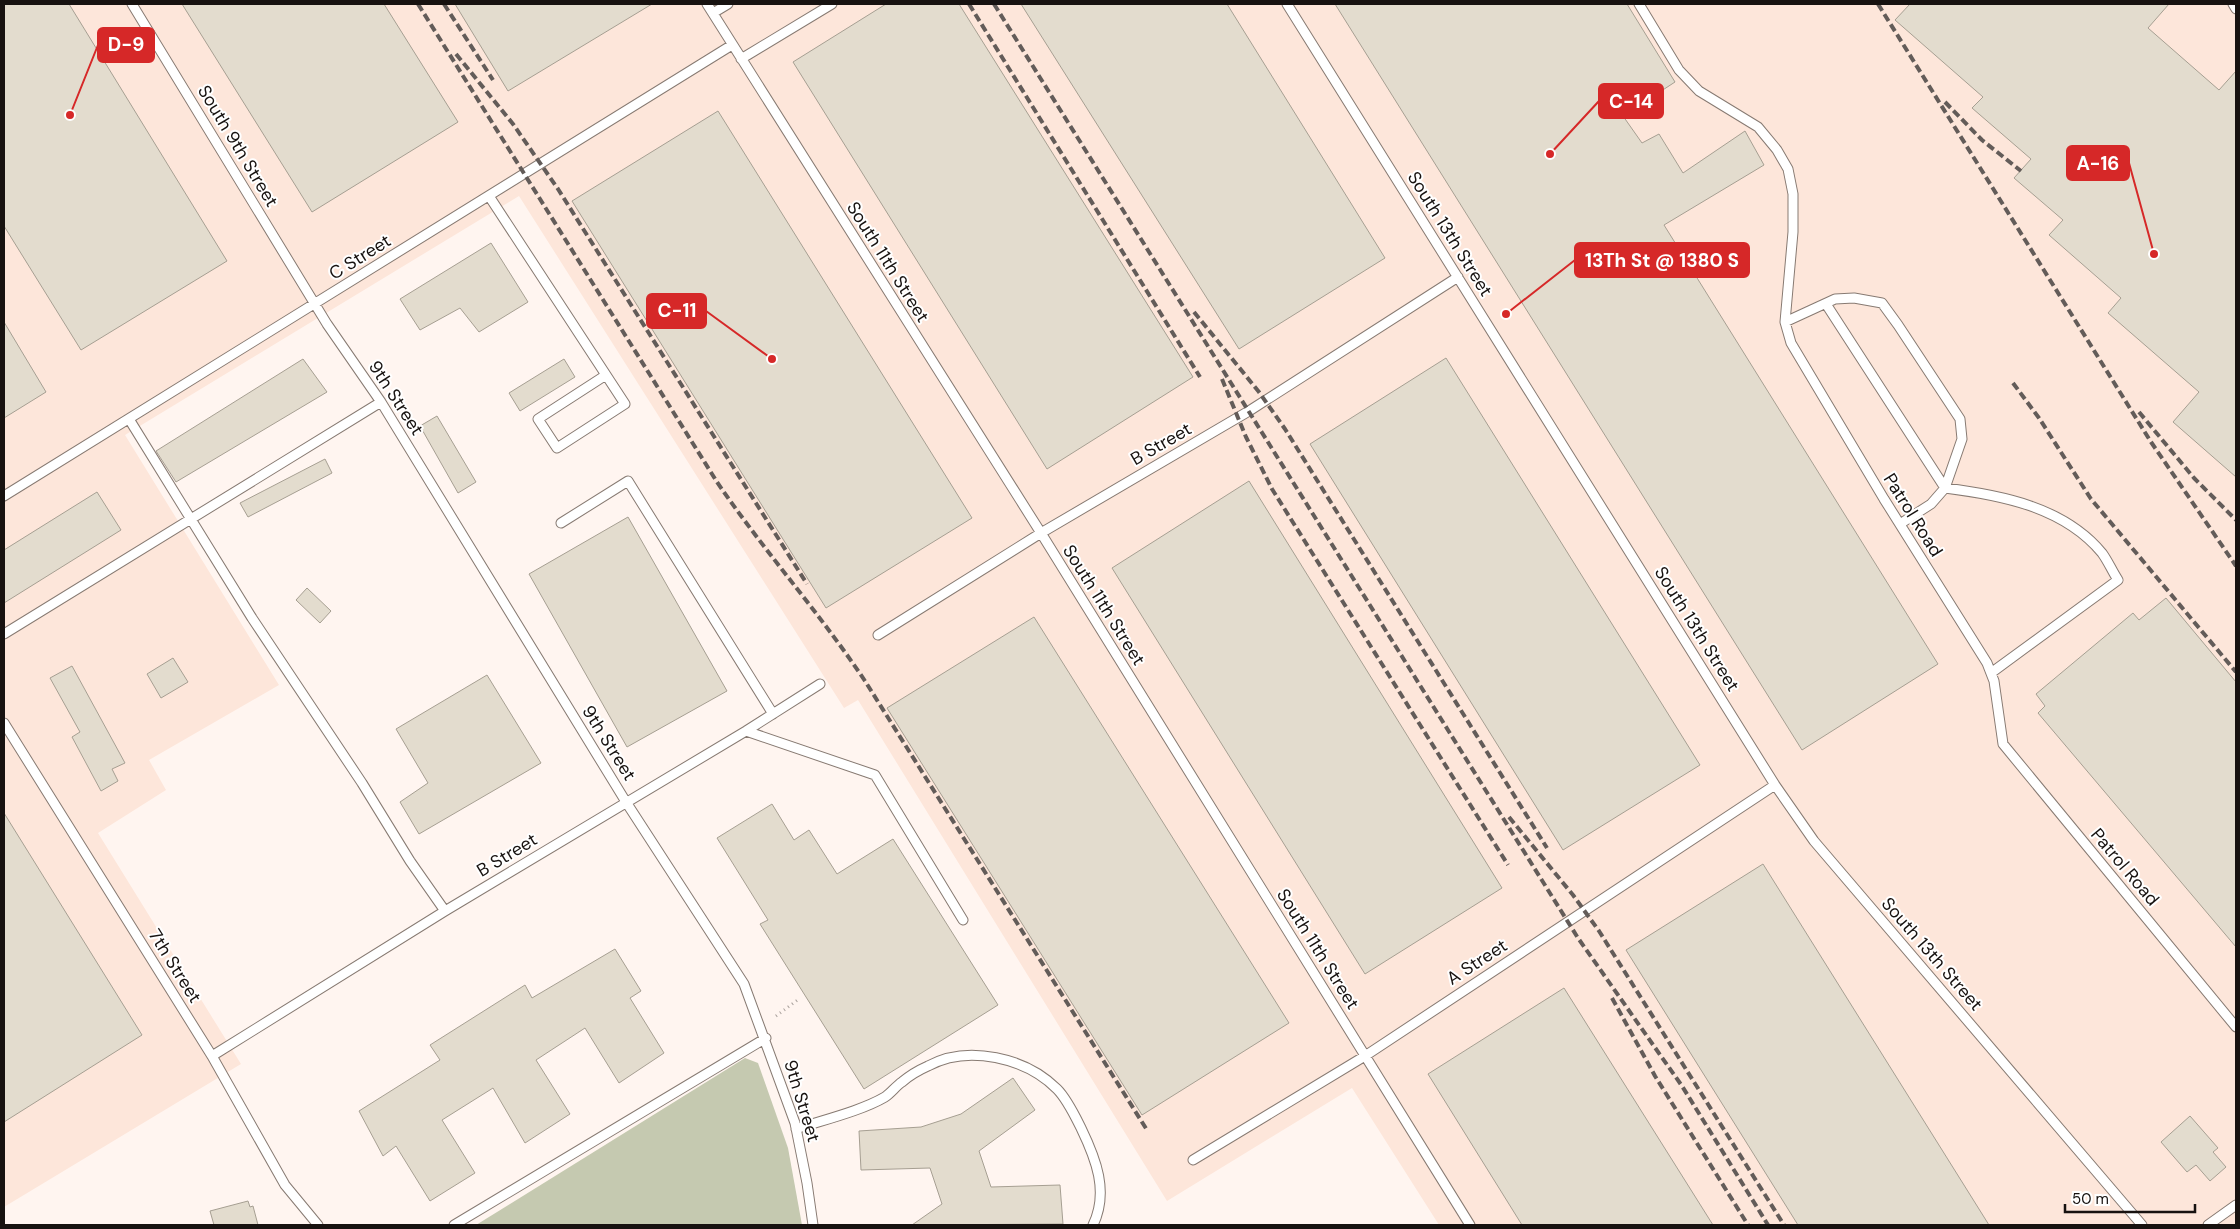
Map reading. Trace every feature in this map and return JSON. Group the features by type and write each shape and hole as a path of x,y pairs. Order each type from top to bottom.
{"lane":[{"name":"South 9th Street","path":"132,4 316,304"},
{"name":"South 11th Street","path":"707,4 1041,533 1470,1225"},
{"path":"713,13 728,4"},
{"path":"741,59 832,4"},
{"name":"South 13th Street","path":"1287,4 1775,785 1814,841 2142,1225"},
{"name":"Patrol Road","path":"1639,4 1679,70 1699,91 1758,126 1777,150 1788,169 1793,194 1793,232 1785,322 1791,344 1987,663 1991,673 2003,744 2236,1026"},
{"path":"2233,4 2236,9"},
{"name":"C Street","path":"4,496 732,45"},
{"path":"489,196 625,404 558,448 538,420 606,375"},
{"name":"B Street","path":"878,635 1041,533 1249,411 1458,277"},
{"path":"1785,322 1835,299 1854,298 1882,303 1960,420 1962,440 1945,488 1931,504 1900,524"},
{"name":"9th Street","path":"316,304 381,402 626,802 744,984 766,1038 796,1129 813,1225"},
{"path":"1826,304 1945,488 2036,507 2068,523 2101,553 2118,580 1991,673"},
{"path":"4,634 381,402"},
{"path":"129,419 189,520 362,783 410,861 445,911"},
{"path":"560,523 628,481 772,714"},
{"name":"B Street","path":"212,1056 445,911 746,731 820,684"},
{"name":"7th Street","path":"4,723 212,1056 285,1186 318,1225"},
{"path":"746,731 875,775 962,920"},
{"name":"A Street","path":"1193,1160 1365,1056 1775,785"},
{"path":"454,1225 766,1038"},
{"path":"796,1129 886,1097 903,1080 929,1064 959,1056 995,1057 1035,1070 1059,1090 1079,1124 1095,1156 1101,1183 1098,1216 1093,1225"},
{"path":"2208,1225 2236,1205"}],"path":[{"path":"776,1016 799,999"}],"shaded area":[{"path":"4,4 2236,4 2236,1225 1439,1225 1352,1088 1167,1201 858,700 844,708 519,196 125,435 279,685 149,760 166,790 98,833 241,1064 4,1207"}],"green space":[{"path":"745,1058 758,1063 788,1148 802,1225 476,1225"}],"building":[{"path":"4,4 69,4 227,261 81,350 4,226"},
{"path":"182,4 384,4 458,122 312,212"},
{"path":"455,4 652,4 508,91"},
{"path":"886,4 959,4 1193,377 1047,469 793,62"},
{"path":"1021,4 1227,4 1385,258 1239,349"},
{"path":"1335,4 1627,4 1675,82 1623,116 1642,143 1659,134 1683,173 1745,131 1764,165 1664,225 1938,664 1802,750"},
{"path":"1910,4 2169,4 2148,28 2219,90 2236,71 2236,477 2173,422 2199,392 2108,313 2121,298 2049,235 2063,220 2014,178 2031,159 1972,108 1983,97 1895,20"},
{"path":"718,111 972,518 826,608 572,201"},
{"path":"491,243 528,302 479,332 460,308 420,330 400,299"},
{"path":"4,322 46,392 4,418"},
{"path":"1446,358 1700,765 1563,850 1310,444"},
{"path":"303,359 327,392 176,482 156,451"},
{"path":"564,359 575,377 520,411 509,393"},
{"path":"437,416 476,482 458,493 420,426"},
{"path":"325,459 332,473 248,517 240,503"},
{"path":"1249,481 1502,888 1365,974 1112,568"},
{"path":"97,492 121,530 4,603 4,550"},
{"path":"628,517 727,691 627,747 529,574"},
{"path":"307,588 331,611 320,623 296,600"},
{"path":"2166,598 2236,682 2236,947 2038,713 2045,706 2036,694 2133,613 2139,620"},
{"path":"1034,617 1289,1023 1142,1115 887,708"},
{"path":"173,658 188,682 161,698 147,674"},
{"path":"72,666 125,763 112,769 118,781 101,791 72,737 80,732 50,678"},
{"path":"487,675 541,763 419,834 400,802 428,783 396,729"},
{"path":"772,804 794,840 809,830 837,874 893,839 998,1005 864,1089 760,924 768,920 717,838"},
{"path":"4,813 142,1035 4,1122"},
{"path":"1763,864 1989,1225 1798,1225 1626,950"},
{"path":"615,949 641,991 630,998 664,1053 619,1083 585,1028 536,1060 570,1114 525,1143 493,1088 442,1120 475,1173 430,1201 396,1146 383,1156 359,1111 440,1060 430,1045 525,985 532,998"},
{"path":"1564,988 1713,1225 1522,1225 1428,1074"},
{"path":"1013,1078 1035,1110 979,1151 991,1187 1060,1185 1063,1224 912,1225 942,1204 930,1168 861,1170 859,1131 921,1127 961,1114"},
{"path":"2190,1116 2218,1148 2213,1152 2226,1167 2210,1181 2196,1165 2187,1172 2161,1142"},
{"path":"248,1201 250,1207 253,1206 258,1225 214,1225 210,1211"}],"railway":[{"path":"418,4 717,482 753,533 829,630 865,681 1147,1130"},
{"path":"444,4 493,80"},
{"path":"969,4 1200,377"},
{"path":"994,4 1578,938 1682,1086 1768,1225"},
{"path":"1878,4 2151,442 2236,566"},
{"path":"456,54 513,124 558,189 807,584"},
{"path":"1945,102 1982,140 2021,171"},
{"path":"1194,312 1259,392 1285,429 1547,848"},
{"path":"1222,379 1246,437 1272,489 1508,865"},
{"path":"2013,383 2039,418 2091,499 2236,672"},
{"path":"2139,412 2194,478 2236,520"},
{"path":"1509,817 1573,895 1599,931 1784,1225"},
{"path":"1612,998 1655,1076 1748,1225"}],"place":[{"name":"D-9","path":"70,115"},
{"name":"C-14","path":"1550,154"},
{"name":"A-16","path":"2154,254"},
{"name":"13Th St @ 1380 S","path":"1506,314"},
{"name":"C-11","path":"772,359"}]}
